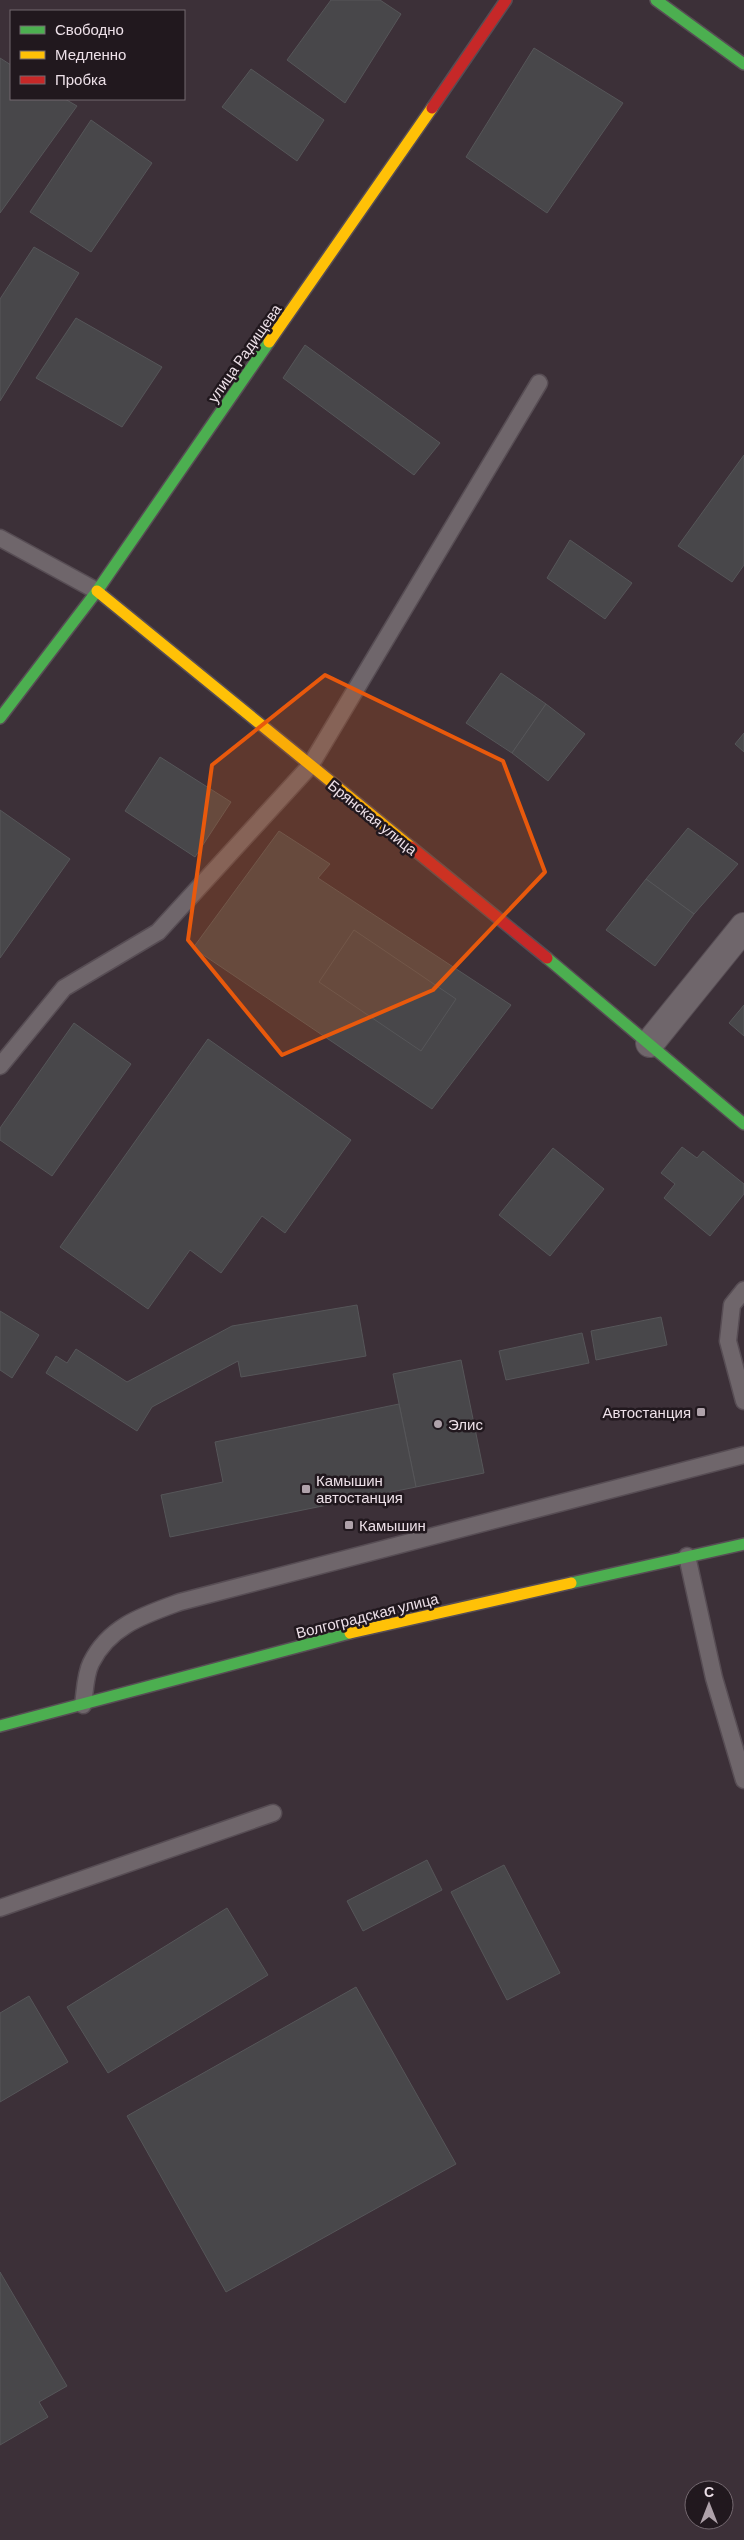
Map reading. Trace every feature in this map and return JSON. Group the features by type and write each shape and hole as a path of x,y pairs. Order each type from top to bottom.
{"street":[{"name":"улица Радищева","path":"0,718 97,592 506,0"},
{"path":"656,0 744,64"},
{"name":"Брянская улица","path":"97,592 650,1043 744,1124"},
{"path":"650,1043 744,927"},
{"name":"Волгоградская улица","path":"0,1726 366,1629 744,1544"}],"lane":[{"path":"0,1066 64,988 158,932 310,766 539,383"},
{"path":"0,538 97,592"},
{"path":"744,1290 732,1305 728,1341 744,1401"},
{"path":"83,1705 90,1664 103,1644 134,1618 180,1602 744,1455"},
{"path":"687,1556 714,1678 744,1780"},
{"path":"0,1908 273,1813"}],"highlighted area":[{"path":"325,675 503,761 545,872 433,990 282,1055 188,940 212,765"}],"building":[{"path":"331,0 380,0 401,14 345,103 287,60"},
{"path":"534,48 623,103 547,213 466,157"},
{"path":"0,58 10,64 10,100 67,100 77,106 0,213"},
{"path":"251,69 324,120 297,161 222,107"},
{"path":"91,120 152,163 91,252 30,212"},
{"path":"34,247 79,273 0,401 0,299"},
{"path":"76,318 162,367 122,427 36,378"},
{"path":"305,345 440,443 414,475 283,378"},
{"path":"744,455 744,565 732,582 678,546"},
{"path":"570,540 632,583 605,619 547,578"},
{"path":"501,673 546,704 512,753 466,723"},
{"path":"546,704 585,734 548,781 512,753"},
{"path":"744,733 744,752 735,744"},
{"path":"160,757 231,802 195,857 125,811"},
{"path":"0,810 70,859 0,958"},
{"path":"688,828 738,864 694,914 646,879"},
{"path":"279,831 330,864 318,878 511,1005 432,1109 193,948"},
{"path":"646,879 694,914 655,966 606,930"},
{"path":"354,930 456,999 421,1051 319,982"},
{"path":"744,1005 744,1036 729,1023"},
{"path":"74,1023 131,1064 52,1176 0,1140 0,1128"},
{"path":"208,1039 351,1140 285,1233 262,1216 221,1273 190,1250 148,1309 60,1247"},
{"path":"682,1147 697,1158 703,1151 744,1184 744,1194 710,1236 664,1198 675,1184 661,1173"},
{"path":"553,1148 604,1189 550,1256 499,1215"},
{"path":"357,1305 366,1356 241,1377 238,1361 152,1407 137,1431 46,1373 56,1356 67,1363 76,1349 127,1382 232,1326"},
{"path":"0,1311 39,1335 12,1378 0,1370"},
{"path":"661,1317 667,1345 596,1360 591,1331"},
{"path":"582,1333 589,1363 506,1380 499,1351"},
{"path":"461,1360 484,1473 416,1487 393,1374"},
{"path":"399,1404 416,1487 170,1537 161,1495 223,1482 215,1442"},
{"path":"427,1860 442,1890 363,1931 347,1901"},
{"path":"504,1865 560,1973 507,2000 451,1892"},
{"path":"227,1908 268,1975 108,2073 67,2007"},
{"path":"356,1987 456,2164 226,2292 127,2116"},
{"path":"29,1996 68,2062 0,2102 0,2013"},
{"path":"0,2272 67,2386 39,2402 48,2417 0,2445"}],"traffic: fast":[{"path":"656,0 744,64"},
{"path":"0,718 97,591 269,342"},
{"path":"547,958 744,1124"},
{"path":"571,1583 744,1544"},
{"path":"0,1726 350,1633"}],"traffic: slow":[{"path":"269,342 432,108"},
{"path":"97,591 411,847"},
{"path":"350,1633 571,1583"}],"traffic: jam":[{"path":"432,108 506,0"},
{"path":"411,847 547,958"}],"place":[{"name":"Автостанция","path":"701,1412"},
{"name":"Элис","path":"438,1424"},
{"name":"Камышин автостанция","path":"306,1489"},
{"name":"Камышин","path":"349,1525"}]}
